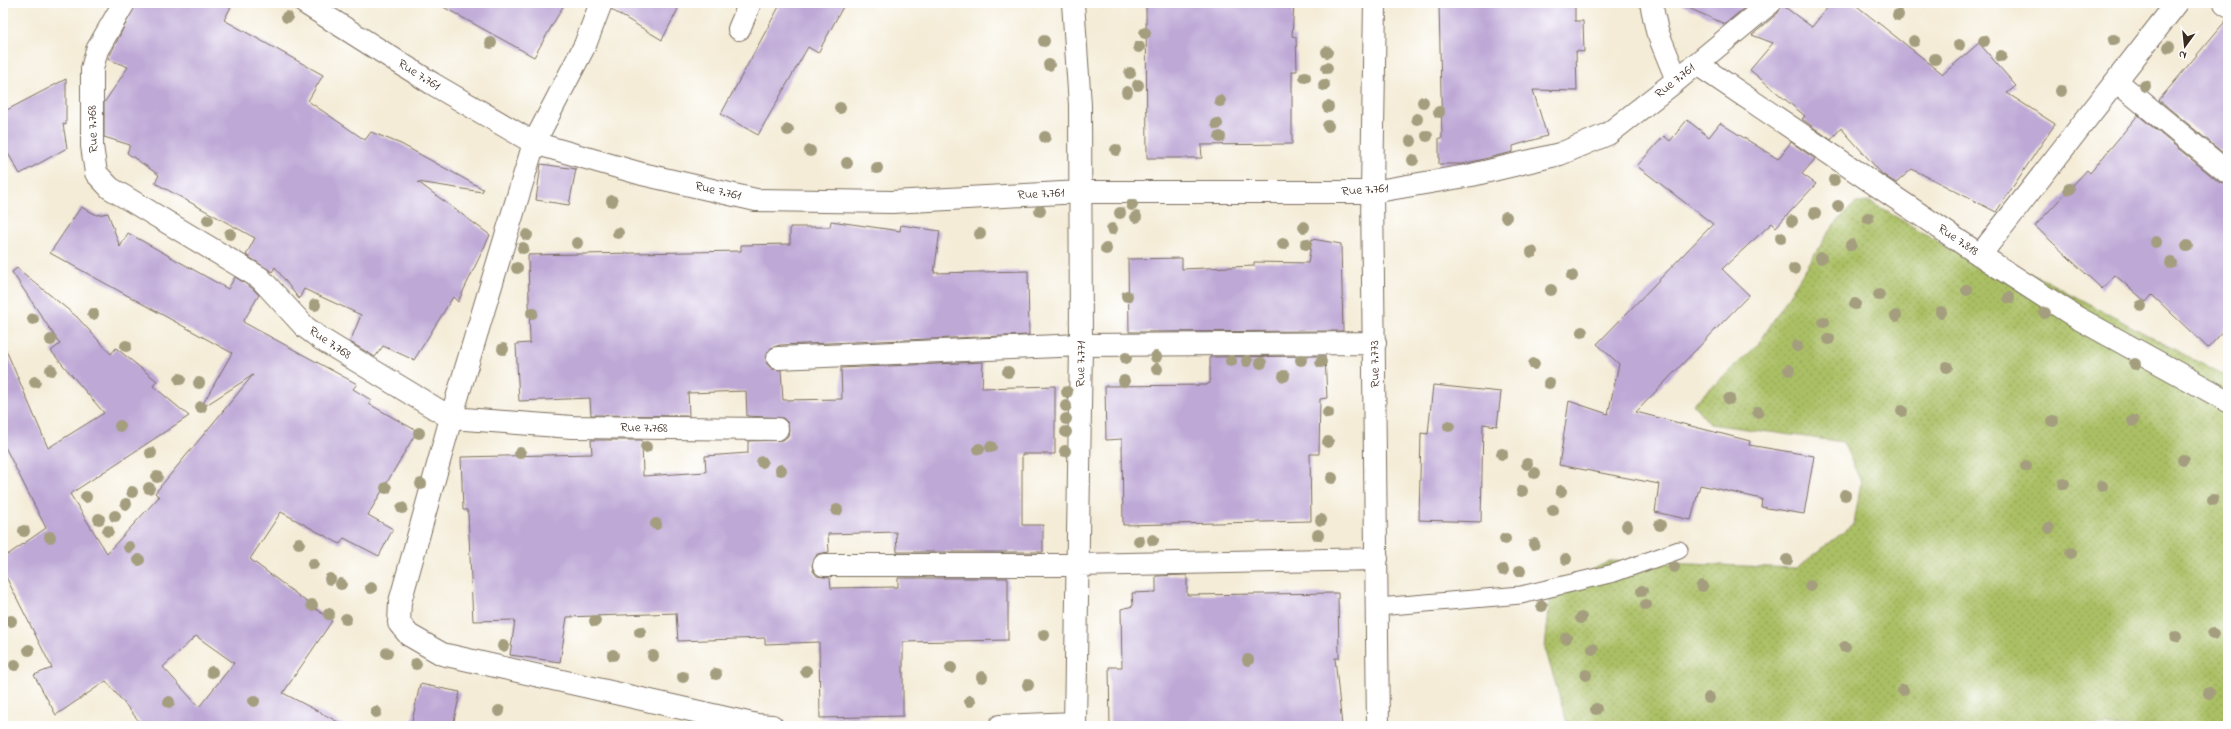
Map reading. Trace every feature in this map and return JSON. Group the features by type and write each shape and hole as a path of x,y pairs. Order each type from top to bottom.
{"street":[{"name":"Rue 7.768","path":"124,3 98,50 92,69 92,146 96,173 110,188 260,278 305,327 321,339 451,418 572,427 778,429"},
{"name":"Rue 7.761","path":"305,3 433,84 534,143 642,174 756,200 892,202 1080,192 1372,192 1472,175 1560,154 1608,134 1697,64 1770,3"},
{"path":"601,3 585,44 534,143 451,418 400,602 399,624 409,636 442,654 762,726"},
{"path":"739,29 750,3"},
{"name":"Rue 7.771","path":"1073,3 1080,105 1082,345 1075,724"},
{"name":"Rue 7.773","path":"1375,3 1372,192 1378,607 1378,726"},
{"path":"1651,3 1658,31 1677,80"},
{"path":"1980,255 2177,3"},
{"name":"Rue 7.818","path":"1697,64 1980,255 2076,317 2228,402"},
{"path":"2116,81 2228,173"},
{"path":"778,358 1082,345 1374,343"},
{"path":"824,565 1078,565 1377,559"},
{"path":"1000,726 1075,724"}],"lane":[{"path":"1378,607 1521,595 1614,573 1679,550"}],"green space":[{"path":"1870,202 1979,265 1993,270 2033,274 2228,378 2228,726 1568,726 1545,648 1551,590 1610,561 1797,568 1854,524 1861,482 1843,442 1710,424 1693,404 1758,345 1827,235 1845,213 1856,203"}],"building":[{"path":"136,3 233,3 224,20 323,75 308,101 365,140 371,132 401,144 483,189 482,192 418,182 490,235 458,302 453,297 414,360 383,346 375,357 350,342 361,315 304,289 299,299 275,267 272,272 246,255 255,238 155,183 159,175 127,153 130,145 104,137 104,103 128,67 108,59"},
{"path":"436,3 565,3 534,57"},
{"path":"613,3 681,3 662,40 612,10"},
{"path":"781,3 845,3 818,53 808,47 758,135 721,114"},
{"path":"1146,3 1294,3 1292,36 1296,37 1297,71 1292,71 1292,144 1201,145 1202,158 1147,158"},
{"path":"1439,3 1575,3 1575,21 1583,21 1584,52 1576,51 1577,91 1533,90 1547,136 1513,146 1513,152 1463,164 1439,164 1439,138 1442,138"},
{"path":"1677,3 1750,3 1725,24"},
{"path":"1831,3 1853,3 1943,74 1979,43 2016,86 2007,93 2055,124 1996,212 1912,169 1896,183 1882,174 1841,128 1831,140 1802,119 1805,116 1750,70 1773,43 1752,35 1778,13 1782,5 1812,27"},
{"path":"2228,18 2228,157 2159,100"},
{"path":"66,79 66,125 63,124 67,148 20,174 3,145 3,112"},
{"path":"2138,115 2220,183 2228,185 2228,326 2208,348 2152,295 2146,302 2115,275 2102,289 2035,226 2087,170 2090,173"},
{"path":"1687,120 1709,137 1720,123 1778,159 1791,142 1815,159 1802,174 1816,184 1776,227 1772,223 1722,269 1749,295 1636,412 1750,441 1749,445 1814,456 1804,514 1761,507 1762,499 1700,485 1691,520 1655,512 1659,484 1559,465 1569,401 1608,414 1619,364 1597,344 1713,224 1637,166 1664,136 1670,141"},
{"path":"541,164 576,169 569,205 536,200"},
{"path":"81,207 97,215 108,213 120,247 128,233 228,289 235,277 252,288 259,295 243,322 357,384 353,389 371,400 369,404 417,431 368,515 393,529 379,556 344,538 340,544 281,512 250,559 332,621 283,693 346,726 143,726 106,681 56,715 34,675 52,668 3,571 3,558 46,528 3,443 3,343 48,448 104,413 51,351 60,344 12,272 17,268 77,317 111,354 116,348 157,381 153,386 189,416 70,494 107,553 159,497 155,493 253,375 200,409 232,353 50,253","holes":["196,636 234,663 199,707 163,667"]},
{"path":"831,221 900,231 901,225 940,231 934,273 1028,271 1029,335 780,345 771,348 766,358 767,364 772,369 781,370 783,400 842,399 841,368 983,362 982,388 1055,386 1055,454 1022,454 1022,525 1043,525 1043,552 897,552 896,532 828,534 829,552 817,554 812,565 813,571 817,576 830,578 831,588 898,587 898,578 1008,578 1008,640 903,642 903,716 820,718 819,642 765,644 765,638 678,641 676,613 567,617 560,662 510,655 515,620 473,621 468,514 467,510 463,510 461,457 592,454 591,440 642,440 643,476 706,472 705,456 748,453 748,441 783,440 788,436 789,430 788,423 783,418 747,416 746,391 688,393 689,416 591,415 590,398 519,401 516,344 530,343 528,255 741,251 741,245 790,244 790,227 830,227"},
{"path":"1312,239 1341,244 1343,331 1129,332 1128,259 1182,258 1182,269 1254,266 1254,262 1308,263"},
{"path":"1325,356 1327,398 1320,399 1319,454 1310,454 1311,521 1123,525 1122,439 1106,440 1105,386 1206,385 1210,383 1210,357"},
{"path":"1433,385 1501,392 1497,426 1483,424 1481,522 1419,520 1421,433 1428,434"},
{"path":"1187,575 1187,595 1338,593 1339,658 1335,658 1342,726 1110,726 1109,667 1122,667 1121,609 1133,606 1132,593 1156,592 1156,576"},
{"path":"420,684 460,692 453,726 411,726"}]}
